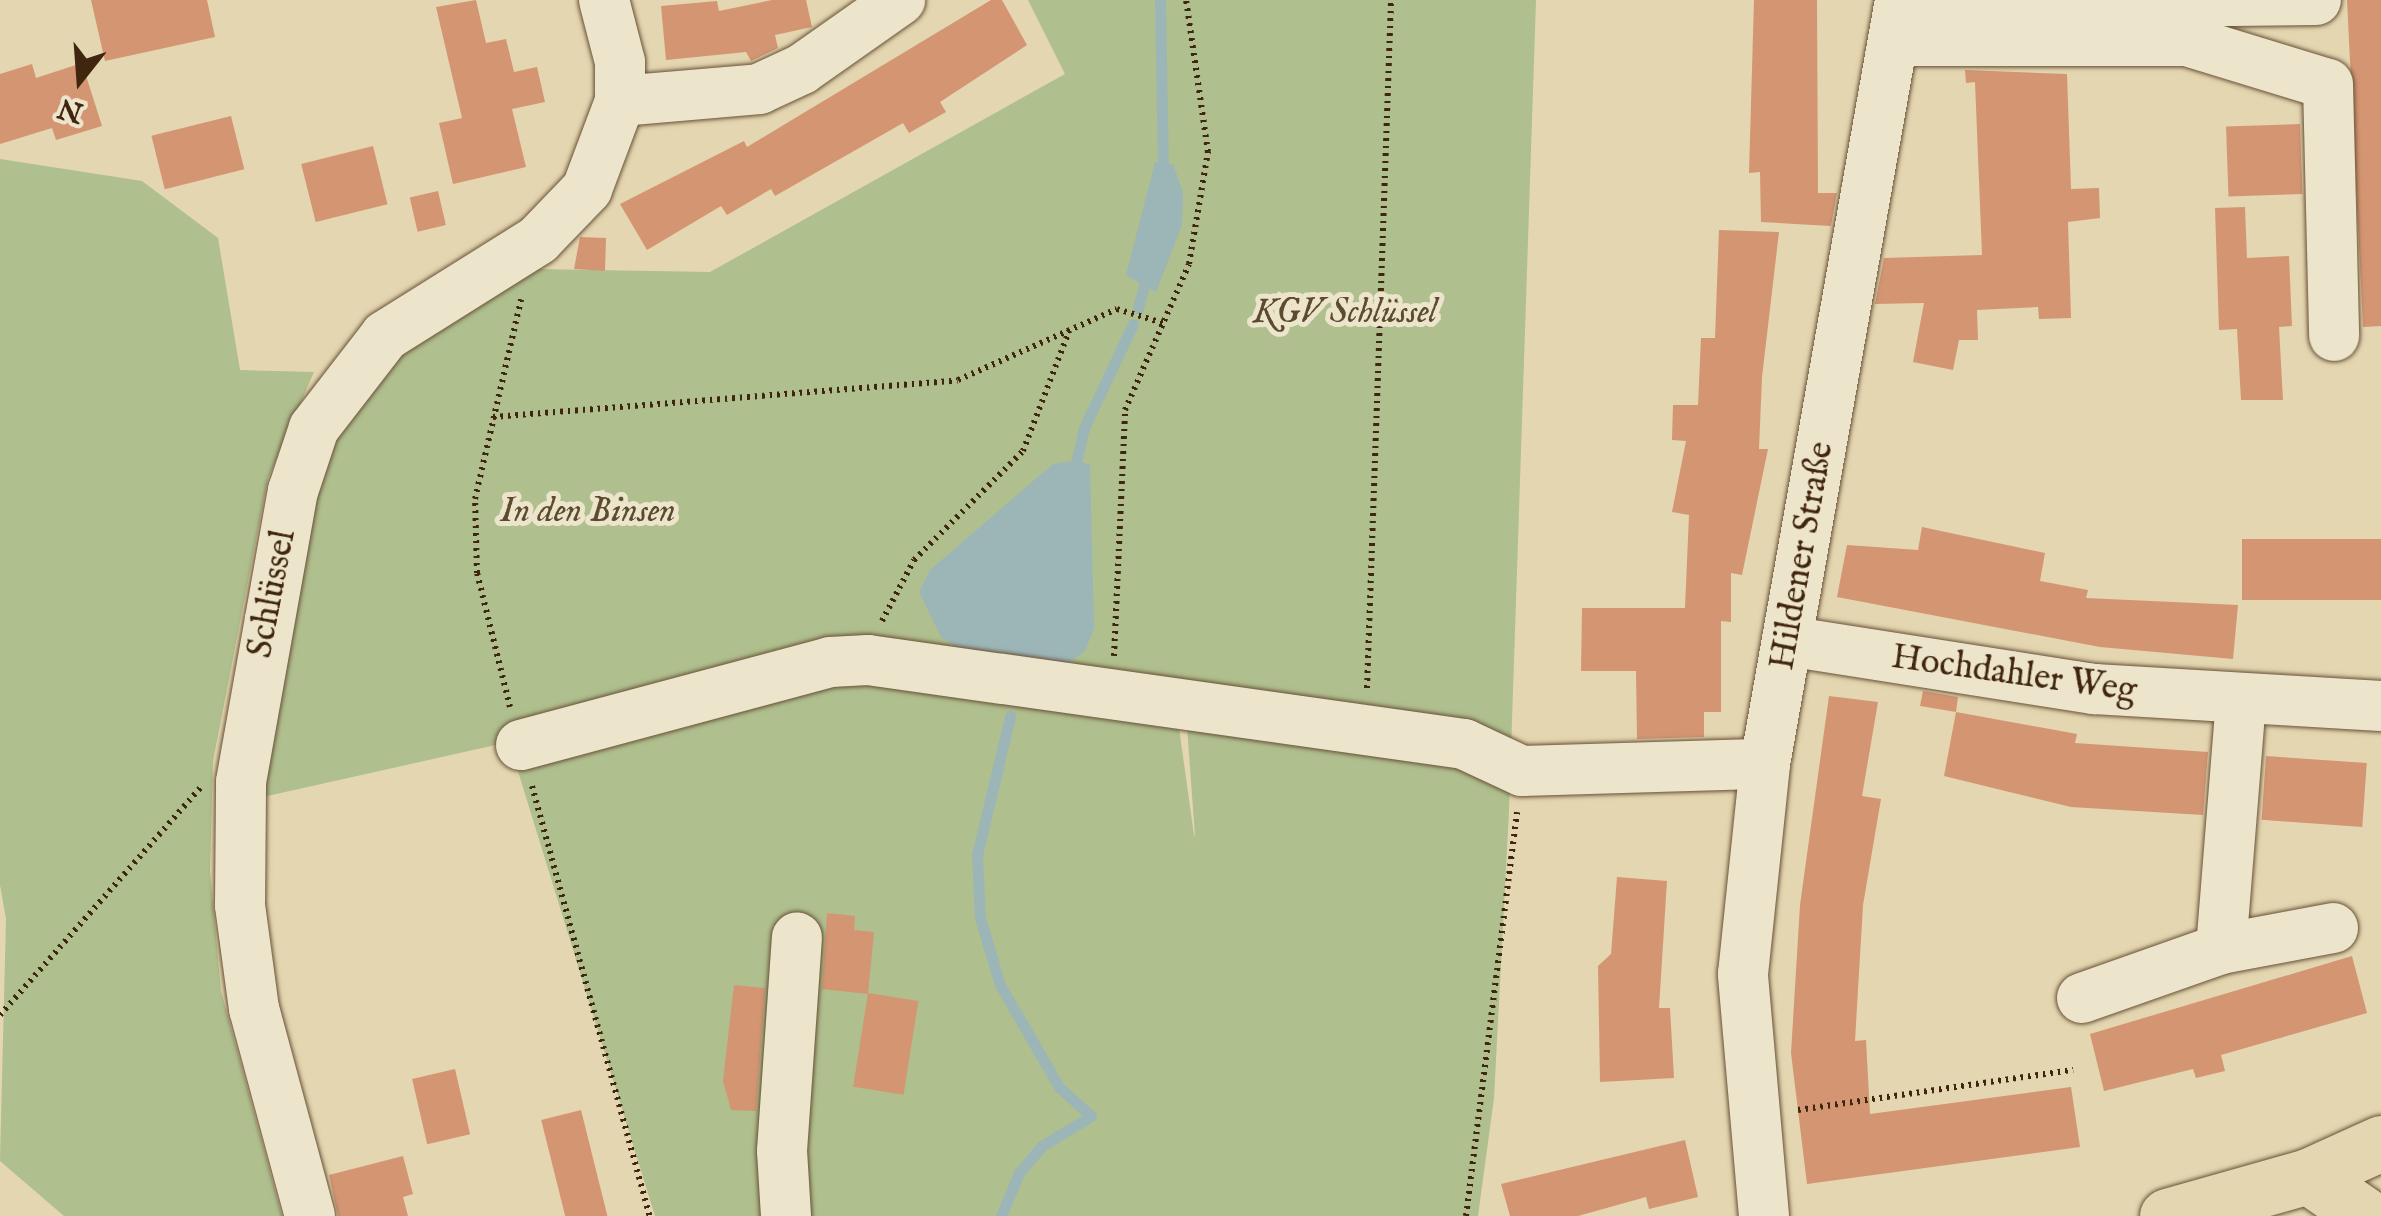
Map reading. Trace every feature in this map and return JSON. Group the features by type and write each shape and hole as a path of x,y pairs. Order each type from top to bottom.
{"main road":[{"path":"2167,1216 2308,1176 2381,1143"},
{"path":"2308,1176 2366,1216"}],"street":[{"name":"Schlüssel","path":"310,1216 254,1009 240,905 241,782 293,490 314,428 385,336 538,240 587,189 620,101 604,0"},
{"path":"620,101 759,89 802,69 900,0"},
{"path":"1899,15 2316,0"},
{"path":"1899,15 2187,41 2328,84 2334,336"},
{"name":"Hildener Straße","path":"1764,1216 1752,1117 1743,974 1765,764 1899,15"},
{"name":"Hochdahler Weg","path":"1788,641 2241,703 2381,706"},
{"path":"520,745 830,662 868,660 1464,744 1522,771 1765,764"},
{"path":"2221,949 2241,703"},
{"path":"2082,998 2221,949 2334,928"},
{"path":"786,1216 782,1151 797,938"}],"path":[{"path":"1112,692 1125,410 1166,324 1189,264 1208,152 1186,0"},
{"path":"1366,730 1391,0"},
{"path":"538,240 494,400 475,499 477,573 520,745 650,1216"},
{"path":"493,417 958,380 1117,309 1166,324"},
{"path":"868,660 890,595 914,560 1023,452 1070,330"},
{"path":"1466,1216 1522,771"},
{"path":"0,1015 196,789 241,782"},
{"path":"1752,1117 2073,1070"}],"green space":[{"path":"1028,0 1536,0 1509,811 1494,1098 1478,1216 655,1216 509,742 263,797 322,471 355,402 398,351 536,269 710,272 1065,74","holes":["1173,685 1184,686 1195,836"]},
{"path":"0,159 142,181 218,238 240,370 314,372 268,478 213,761 210,871 221,991 282,1216 64,1216 0,1161 6,919 0,885"}],"water":[{"path":"1155,162 1173,164 1183,193 1182,225 1156,292 1126,275"},
{"path":"1077,460 1090,465 1094,628 1085,651 1065,665 966,653 941,637 919,592 930,570 1053,464"}],"building":[{"path":"91,0 207,0 215,37 105,61"},
{"path":"476,0 486,43 506,39 514,72 537,67 545,102 512,109 526,167 453,184 439,123 462,118 436,7"},
{"path":"772,0 806,0 812,27 775,35 778,48 751,61 746,52 666,60 661,6 717,1 719,11"},
{"path":"991,0 1002,0 1027,45 940,102 946,112 909,133 903,123 775,196 771,189 727,215 721,206 647,250 620,204 744,141 747,147"},
{"path":"1754,0 1817,0 1818,193 1837,193 1831,226 1761,222 1760,172 1749,173"},
{"path":"2347,0 2381,0 2381,326 2363,327"},
{"path":"82,63 102,126 56,140 52,128 0,144 0,74 32,64 36,78"},
{"path":"1965,70 2067,74 2071,189 2099,188 2100,218 2068,222 2071,318 2039,319 2038,307 1977,310 1978,340 1959,340 1953,370 1913,362 1924,303 1875,304 1884,258 1982,255 1975,82 1966,83"},
{"path":"231,116 244,169 165,189 151,136"},
{"path":"2300,124 2302,194 2228,197 2226,127"},
{"path":"373,146 388,204 316,222 301,164"},
{"path":"438,191 446,225 418,232 410,198"},
{"path":"2245,207 2247,258 2289,256 2292,326 2279,327 2283,400 2241,400 2237,329 2219,330 2215,208"},
{"path":"1719,230 1779,232 1762,377 1759,449 1768,449 1742,575 1731,573 1731,622 1721,621 1721,712 1704,712 1704,737 1637,739 1636,671 1581,671 1582,608 1685,608 1689,515 1672,512 1686,441 1672,440 1673,405 1698,405 1701,338 1715,338"},
{"path":"580,237 606,238 605,271 574,269"},
{"path":"1922,527 2045,553 2040,581 2088,590 2086,598 2238,605 2233,659 2100,647 1837,597 1847,545 1918,550"},
{"path":"2242,539 2381,539 2381,600 2242,600"},
{"path":"1923,691 1958,697 1956,712 1920,706"},
{"path":"1829,696 1878,702 1862,796 1881,799 1863,905 1855,1041 1866,1040 1870,1114 2071,1087 2080,1147 1807,1184 1791,1053 1800,905"},
{"path":"1956,712 2077,734 2075,743 2208,752 2203,815 2071,807 1944,776"},
{"path":"2266,756 2367,763 2362,827 2262,820"},
{"path":"1617,877 1667,881 1659,1008 1670,1008 1674,1078 1600,1082 1598,966 1611,954"},
{"path":"827,913 855,916 854,930 874,932 868,994 822,989"},
{"path":"2352,956 2367,1013 2221,1055 2225,1071 2196,1078 2193,1069 2104,1091 2090,1034"},
{"path":"734,985 765,988 756,1111 731,1110 723,1081"},
{"path":"868,993 918,1001 904,1095 853,1087"},
{"path":"455,1069 470,1134 427,1144 412,1079"},
{"path":"581,1110 607,1216 565,1216 541,1120"},
{"path":"1685,1140 1698,1197 1649,1209 1646,1197 1578,1216 1510,1216 1501,1184"},
{"path":"403,1156 413,1194 403,1197 408,1216 338,1216 329,1175"}],"waterway":[{"path":"1160,0 1163,175"},
{"path":"1138,308 1146,278"},
{"path":"1074,472 1084,428 1133,324"},
{"path":"1001,1216 1019,1173 1042,1146 1091,1116 1059,1087 1000,985 980,918 977,855 1010,716"}],"park label":[{"name":"KGV Schlüssel","path":"1345,313"},
{"name":"In den Binsen","path":"588,512"}]}
